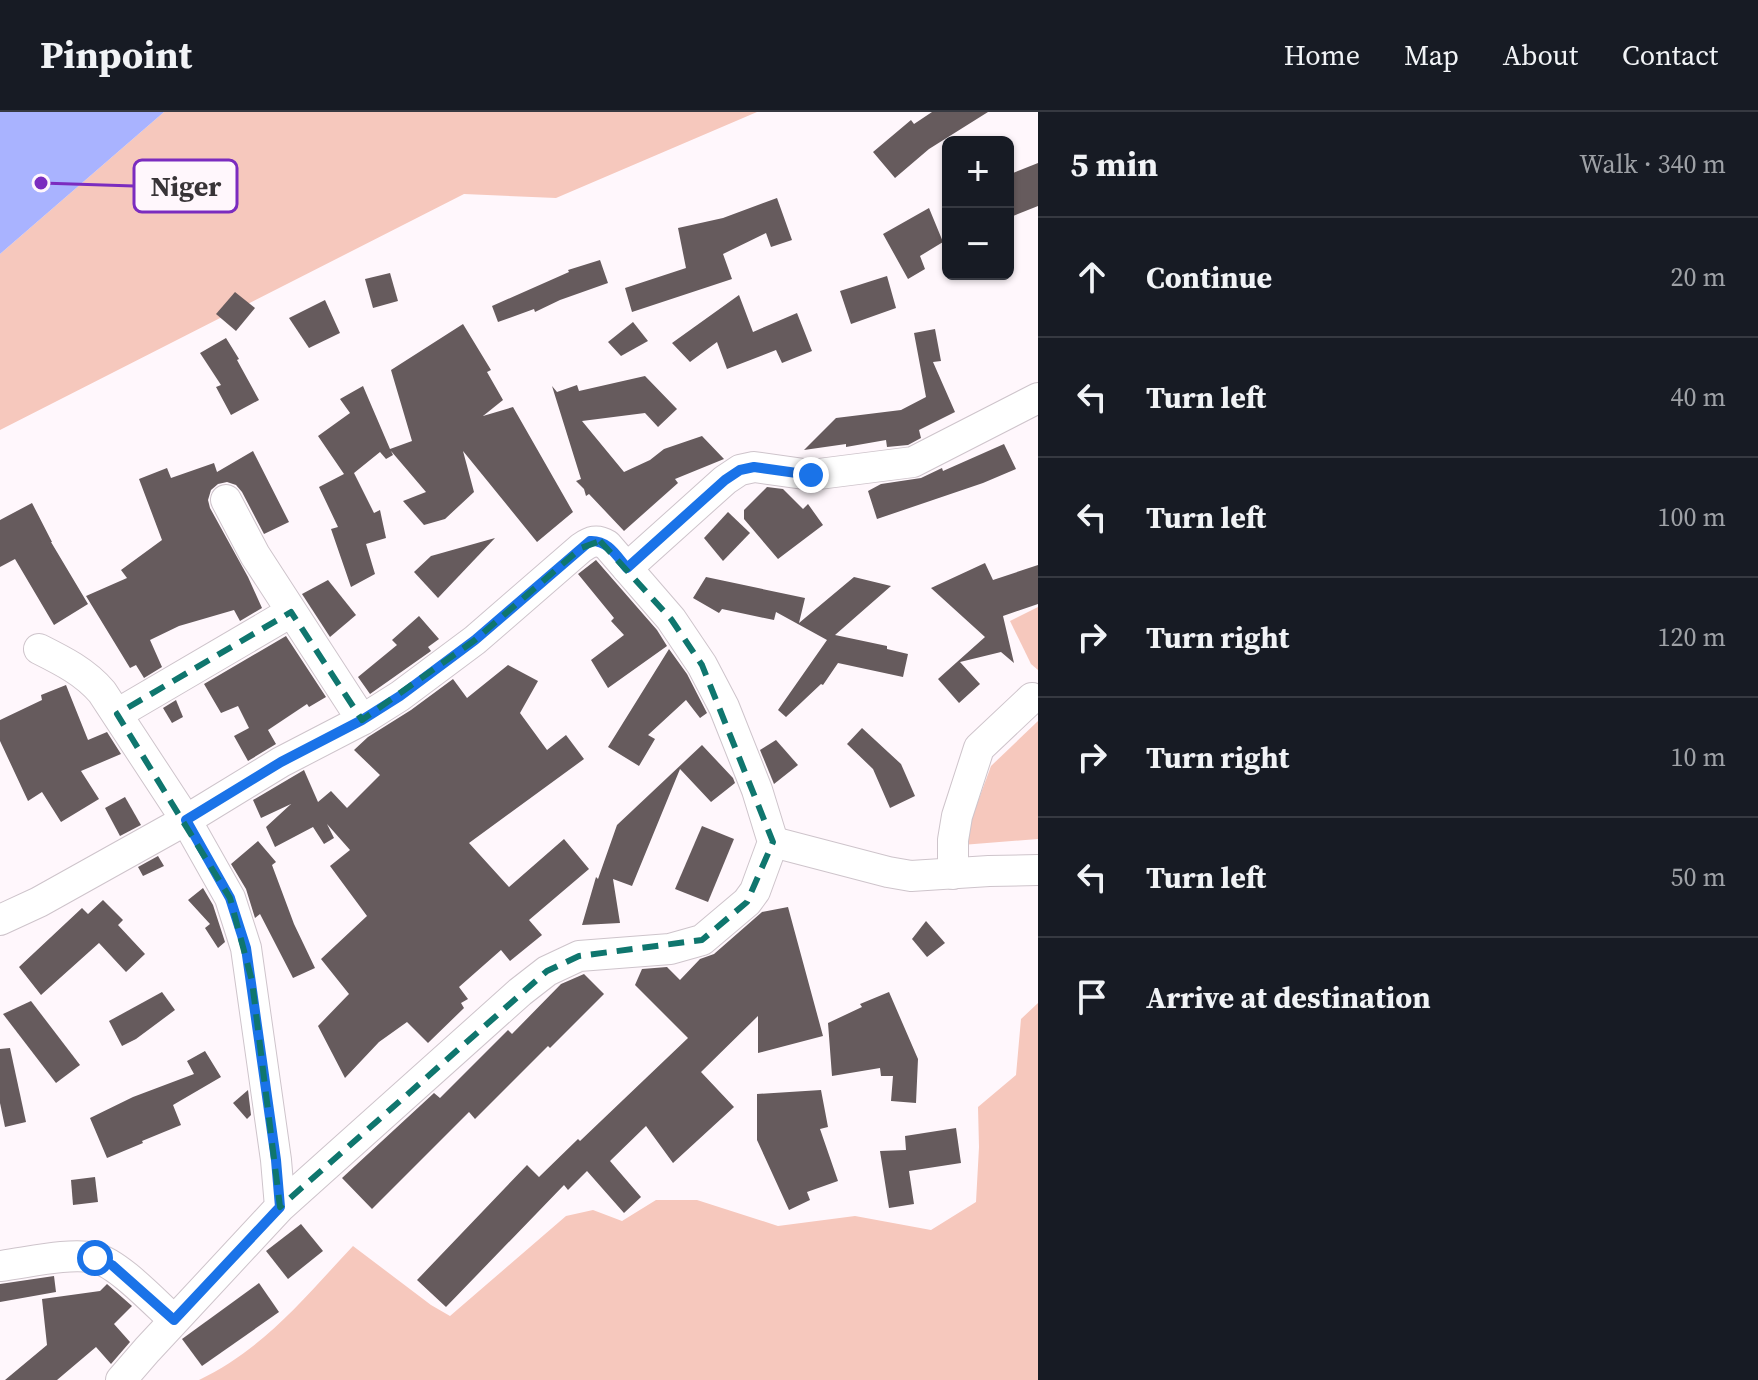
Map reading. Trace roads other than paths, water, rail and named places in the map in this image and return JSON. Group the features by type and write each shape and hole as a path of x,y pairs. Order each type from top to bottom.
{"street":[{"path":"627,568 740,470 754,467 811,475 913,462 1038,398"},
{"path":"226,500 255,555 362,720"},
{"path":"0,920 39,902 186,820 281,762 362,720 400,696 475,640 590,541 607,545 671,619 702,665 724,707 757,790 773,842 755,891 747,902 702,940 670,949 579,956 547,971 520,992 280,1207 121,1380"},
{"path":"117,714 291,612"},
{"path":"39,649 92,679 186,820 230,898 246,948 280,1207"},
{"path":"953,874 957,816 979,748 1032,698"},
{"path":"773,842 911,876 1038,870"},
{"path":"0,1266 71,1256 95,1258 112,1265 174,1320"}],"water":[{"path":"0,112 164,112 0,254"}],"place":[{"name":"Niger","path":"41,183"}]}
